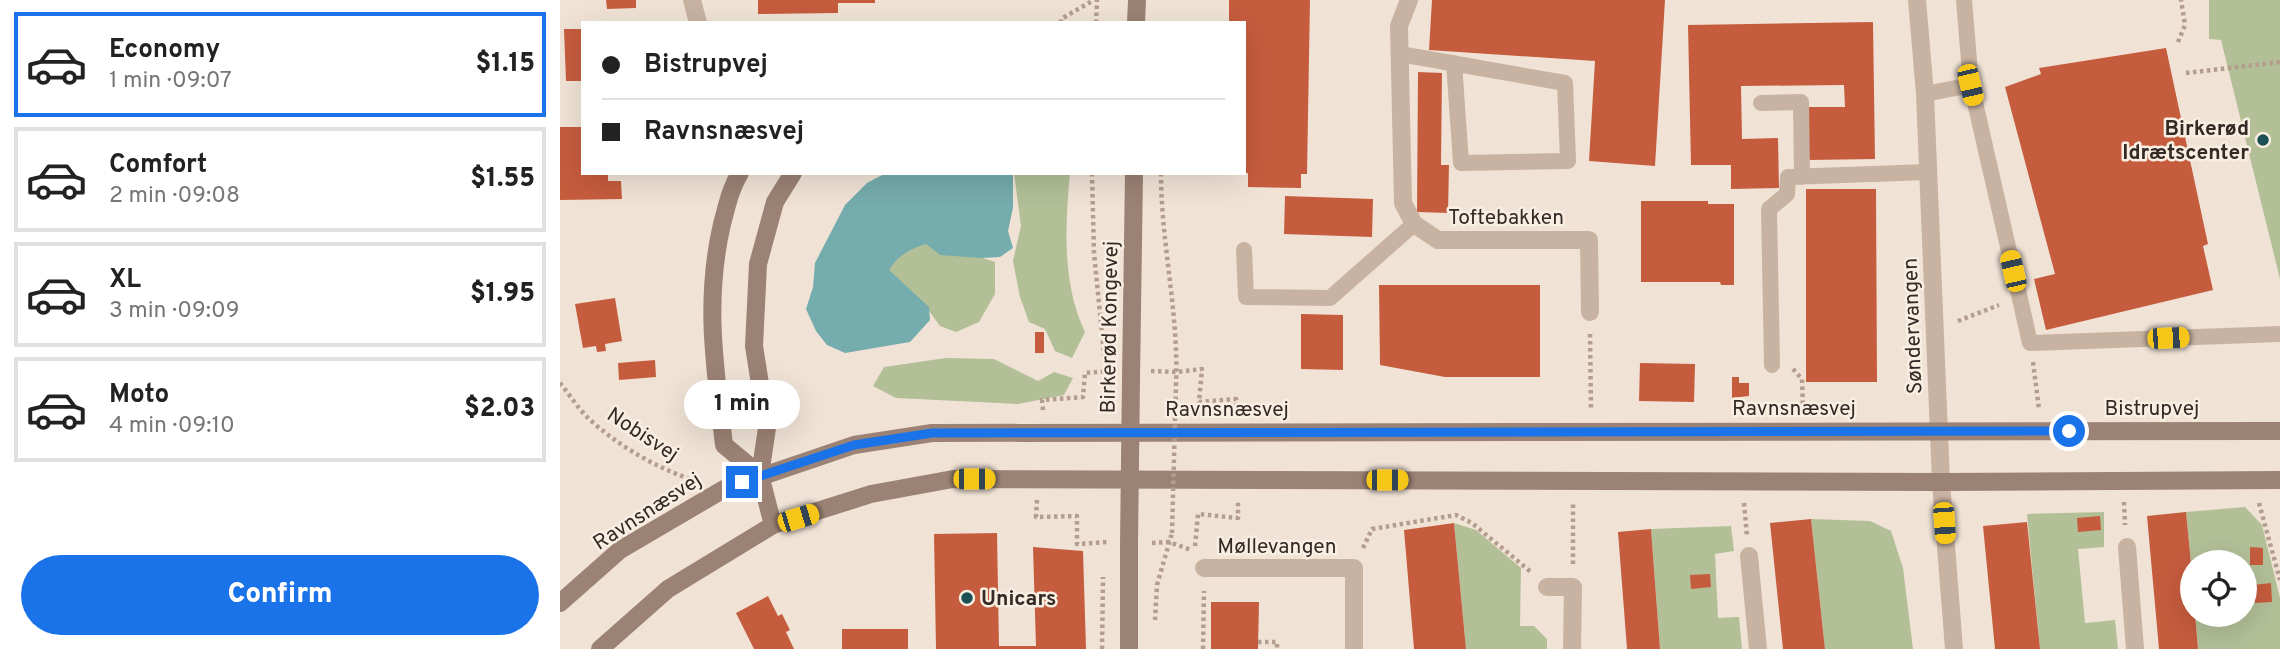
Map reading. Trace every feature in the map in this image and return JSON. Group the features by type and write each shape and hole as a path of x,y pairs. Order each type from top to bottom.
{"main road":[{"path":"1136,21 1137,0"},
{"path":"739,175 731,187 714,259 711,340 724,445 760,475"},
{"path":"773,526 760,475 767,428 754,346 758,264 775,202 792,175"},
{"name":"Birkerød Kongevej","path":"1129,649 1134,175"},
{"name":"Ravnsnæsvej","path":"560,603 620,551 724,489 854,445 932,433 1940,431"},
{"name":"Bistrupvej","path":"1940,431 2280,431"},
{"path":"600,649 668,589 773,526 871,494 953,479 1941,482 2280,480"}],"street":[{"path":"692,0 697,21"},
{"path":"1409,0 1399,26 1403,203 1414,224"},
{"name":"Søndervangen","path":"1917,0 1925,94 1941,482 1954,649"},
{"name":"Toftebakken","path":"1414,224 1438,240 1589,240 1590,312"},
{"path":"2127,547 2135,649"},
{"path":"1749,556 1758,649"},
{"name":"Møllevangen","path":"1204,568 1354,568 1354,649"},
{"path":"1547,587 1573,587 1572,649"}],"lane":[{"path":"1964,0 1970,85 2030,343 2280,334"},
{"path":"1400,54 1454,63 1566,83 1568,161 1461,163 1454,63"},
{"path":"1925,94 1970,85"},
{"path":"1760,103 1801,102 1801,177"},
{"path":"1772,365 1769,209 1787,194 1788,177 1928,172"},
{"path":"1244,250 1246,297 1330,298 1414,224"}],"path":[{"path":"1061,21 1096,0 1096,21"},
{"path":"2178,42 2185,25 2181,0"},
{"path":"2186,73 2280,62"},
{"name":"Birkerød Kongevej","path":"1093,175 1094,253 1106,382"},
{"path":"1155,628 1157,584 1172,533 1177,372 1161,175"},
{"path":"1934,330 2020,297"},
{"path":"1590,312 1591,431"},
{"path":"2030,343 2043,431"},
{"path":"1772,365 1791,367 1802,379 1803,431"},
{"path":"1131,374 1202,369 1199,402 1236,399"},
{"path":"1042,400 1083,397 1085,373"},
{"name":"Nobisvej","path":"560,383 588,417 624,446 676,475 724,489"},
{"path":"2253,480 2280,580"},
{"path":"1573,481 1573,587"},
{"path":"1742,481 1749,556"},
{"path":"2123,481 2127,547"},
{"path":"1036,517 1077,516 1077,544 1103,541 1129,545 1169,542 1195,551 1198,514 1238,518"},
{"path":"1354,568 1372,528 1456,515 1472,523 1547,587"},
{"path":"1203,649 1204,568"},
{"path":"1258,642 1277,642 1277,649"}],"green space":[{"name":"Birkerød Idrætscenter","path":"2209,0 2280,0 2280,279 2221,40 2209,39"},
{"path":"1014,175 1070,175 1066,234 1069,275 1072,294 1085,332 1072,358 1055,351 1045,329 1029,322 1020,297 1013,261 1021,226"},
{"path":"932,242 995,262 995,294 979,322 956,332 940,326 929,311 887,269 907,249"},
{"path":"946,358 994,359 1038,381 1054,372 1073,378 1064,395 1018,404 896,398 873,386 884,367"},
{"path":"2245,507 2262,525 2280,598 2280,649 2198,649 2196,627 2257,627 2257,550 2190,550 2186,512"},
{"path":"2104,512 2104,547 2078,549 2085,623 2115,620 2118,649 2040,649 2027,514"},
{"path":"1811,519 1870,521 1891,531 1903,568 1913,649 1825,649"},
{"path":"1454,523 1476,530 1521,568 1520,626 1534,626 1547,639 1547,649 1466,649"},
{"path":"1731,526 1734,551 1715,554 1718,618 1739,617 1742,649 1660,649 1651,529"}],"water":[{"path":"882,175 1013,175 1013,208 1008,231 1013,248 1000,257 982,258 940,255 926,244 905,253 889,270 929,307 930,320 910,342 845,353 827,345 816,331 806,309 813,287 815,263 845,205 867,183"}],"building":[{"path":"606,0 636,0 636,8 607,9"},
{"path":"758,0 875,0 875,3 838,3 838,13 758,14"},
{"path":"1229,0 1310,0 1307,174 1301,174 1301,188 1248,187 1246,21 1229,21"},
{"path":"1432,0 1665,0 1655,166 1589,161 1595,61 1429,50"},
{"path":"1873,22 1875,159 1809,160 1808,107 1845,107 1844,85 1741,86 1742,139 1778,138 1779,188 1731,189 1731,165 1691,165 1688,25"},
{"path":"564,29 581,29 581,81 566,81"},
{"path":"2166,48 2208,244 2203,246 2213,290 2046,330 2034,279 2055,274 2005,87 2041,74 2039,68"},
{"path":"1418,72 1442,73 1441,165 1449,165 1448,213 1417,212"},
{"path":"560,127 581,127 581,175 608,175 608,181 621,181 622,199 560,200"},
{"path":"1806,189 1876,189 1877,382 1806,382"},
{"path":"1285,196 1373,199 1372,237 1284,234"},
{"path":"1641,201 1708,201 1708,204 1734,204 1734,285 1721,285 1720,282 1641,282"},
{"path":"1379,285 1540,285 1540,377 1445,377 1380,365"},
{"path":"615,298 622,341 605,344 606,351 597,352 596,346 583,348 575,304"},
{"path":"1301,314 1343,315 1343,370 1301,369"},
{"path":"1035,332 1044,332 1044,353 1035,353"},
{"path":"655,360 656,377 619,380 618,363"},
{"path":"1640,363 1695,364 1694,402 1639,401"},
{"path":"1732,377 1739,377 1739,383 1749,383 1749,396 1732,398"},
{"path":"2186,512 2190,550 2180,550 2180,627 2196,627 2198,649 2159,649 2147,516"},
{"path":"2100,516 2101,530 2078,532 2077,518"},
{"path":"1811,519 1825,649 1783,649 1770,523"},
{"path":"2027,522 2040,649 1995,649 1983,526"},
{"path":"1454,523 1466,649 1414,649 1404,530"},
{"path":"1651,529 1660,649 1627,649 1618,532"},
{"name":"Unicars","path":"997,533 999,646 1036,646 1033,547 1083,551 1086,649 936,649 934,534"},
{"path":"2250,547 2263,548 2263,565 2257,565 2257,550 2250,550"},
{"path":"1710,574 1711,587 1691,589 1690,575"},
{"path":"2271,583 2272,602 2257,603 2257,585"},
{"path":"768,596 778,616 782,614 790,630 786,632 794,649 754,649 736,613"},
{"path":"1211,602 1259,602 1258,649 1211,649"},
{"path":"842,629 908,629 908,649 842,649"}],"place":[{"name":"Birkerød Idrætscenter","path":"2263,140"},
{"name":"Unicars","path":"967,598"}],"route":[{"path":"742,482 854,445 932,433 2069,431"}]}
